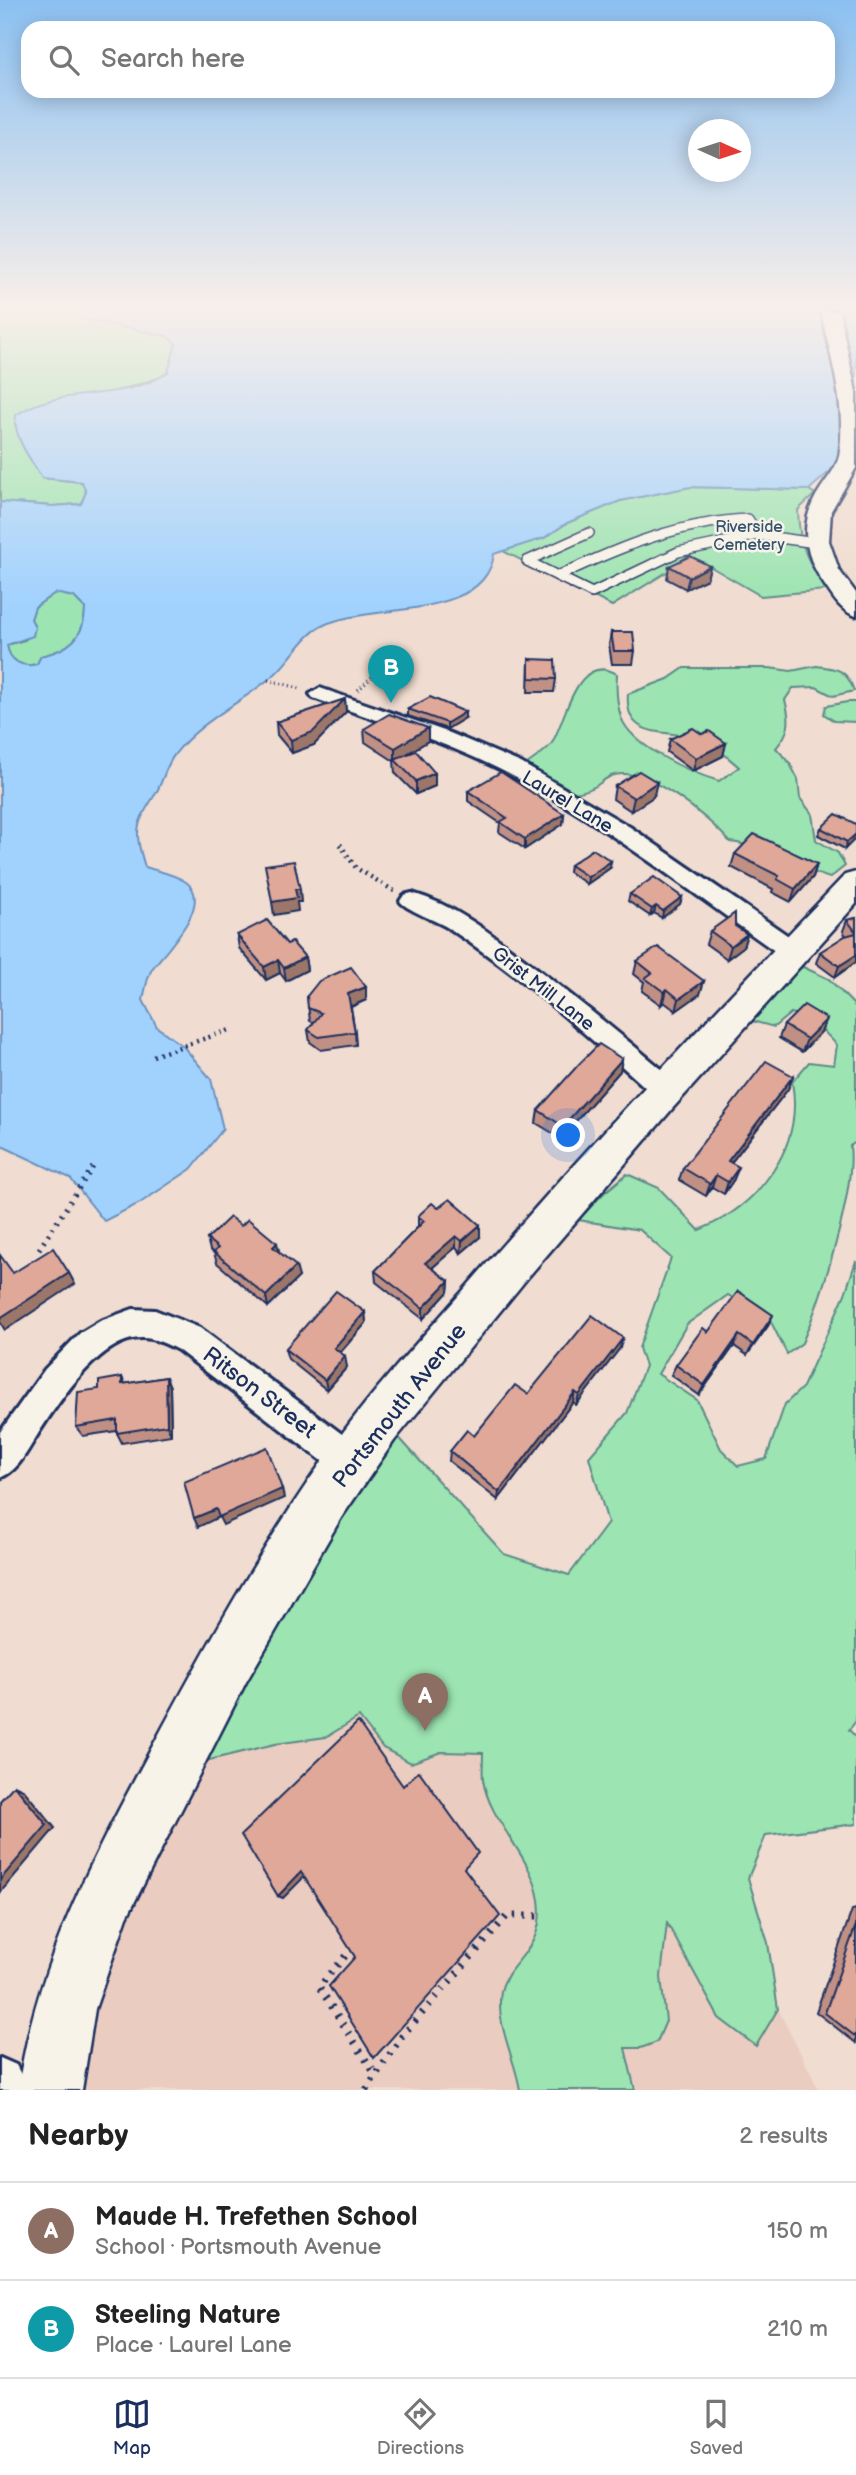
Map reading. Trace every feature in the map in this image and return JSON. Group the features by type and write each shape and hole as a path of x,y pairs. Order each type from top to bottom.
{"main road":[{"path":"847,409 851,433 849,460 841,479 822,503 816,524 816,544 835,587 856,607"},
{"path":"841,479 836,531 844,573 856,607"},
{"name":"Portsmouth Avenue","path":"50,2090 52,2055 69,1985 114,1877 211,1692 350,1461 411,1382 558,1209 854,888"}],"street":[{"name":"Laurel Lane","path":"320,694 451,740 514,769 605,822 794,952"},
{"name":"Grist Mill Lane","path":"412,901 427,905 453,920 546,987 667,1090"},
{"name":"Ritson Street","path":"0,1461 79,1353 106,1334 134,1323 167,1328 189,1339 350,1461"},
{"path":"0,2081 6,2090"}],"lane":[{"path":"558,576 648,537 722,519 748,519 758,535"},
{"path":"589,533 527,561 592,593 678,552 758,535 816,544"}],"path":[{"path":"345,703 388,662"},
{"path":"268,680 320,694"},
{"path":"340,844 356,868 412,901"},
{"path":"153,1056 233,1029"},
{"path":"39,1249 93,1167"},
{"path":"366,2090 402,2036 506,1916 539,1916"},
{"path":"352,1948 321,1980 320,1987 375,2074"}],"shaded area":[{"path":"394,1432 603,1663 819,2090 78,2090 89,2010 143,1867"}],"green space":[{"path":"0,409 63,409 15,424 42,478 82,482 86,492 81,504 52,506 0,502"},
{"name":"Riverside Cemetery","path":"690,487 809,490 815,494 798,510 800,533 805,552 826,590 761,596 699,560 667,572 612,606 501,550 544,538 567,523 620,501"},
{"path":"55,593 74,597 85,608 78,635 67,646 41,656 37,664 17,662 10,655 7,645 25,640 35,627 31,619 35,607"},
{"path":"816,666 841,671 854,691 833,696 816,687 793,688 785,700 787,731 776,748 789,762 798,779 800,798 812,814 816,840 838,853 845,866 830,878 756,848 730,842 692,807 641,777 625,774 611,776 589,789 566,794 523,767 552,743 568,705 583,679 592,672 603,669 617,674 621,717 637,739 679,765 719,781 739,767 705,741 641,726 633,720 628,694 668,679 684,668 769,668 791,671"},
{"path":"856,702 856,722 834,721 824,714 826,706"},
{"path":"803,967 829,979 856,1007 856,1142 850,1146 848,1189 818,1300 802,1343 787,1354 772,1324 728,1295 687,1324 658,1374 697,1400 721,1449 738,1466 766,1459 785,1404 803,1387 845,1294 856,1261 856,1721 849,1730 856,1737 856,1824 766,1835 748,1878 768,1943 778,2009 756,2046 719,2018 667,1923 661,1977 666,2021 657,2042 641,2048 625,2048 635,2090 520,2090 503,2028 501,1991 505,1980 532,1943 540,1917 539,1900 528,1868 487,1796 483,1780 483,1753 441,1752 411,1763 383,1748 359,1717 326,1737 275,1744 197,1763 294,1586 394,1432 504,1554 569,1575 608,1523 589,1457 627,1413 645,1366 639,1348 671,1258 640,1230 578,1220 627,1174 659,1188 699,1230 741,1206 758,1190 784,1152 791,1130 794,1106 792,1082 809,1062 834,1065 837,1045 814,1021 791,1013 774,1027 752,1021 751,1008 781,975"}],"water":[{"path":"29,409 856,409 856,470 829,472 809,490 690,487 620,501 567,523 544,538 494,554 486,575 470,590 449,600 345,618 324,625 304,641 275,674 185,742 169,763 144,813 138,827 138,835 145,867 182,879 193,891 195,902 185,927 150,972 143,1000 157,1027 183,1046 211,1079 223,1129 191,1169 140,1203 104,1221 70,1178 0,1145 0,502 52,506 81,504 86,492 82,482 42,478 20,439 16,415","holes":["55,593 74,597 85,608 82,627 67,646 41,656 37,664 21,664 10,655 7,645 33,636 35,627 31,619 35,607"]}],"building":[{"path":"690,556 710,566 689,577 669,566"},
{"path":"611,632 633,632 635,651 614,651"},
{"path":"529,659 555,660 556,679 529,678"},
{"path":"430,697 465,712 447,723 408,709"},
{"path":"345,699 313,732 291,740 276,722"},
{"path":"389,714 428,728 395,748 364,729"},
{"path":"693,728 702,734 709,731 726,743 696,758 670,739"},
{"path":"416,751 435,773 416,781 394,759"},
{"path":"639,771 657,782 634,798 615,786"},
{"path":"501,772 564,814 525,839 500,822 507,818 468,791"},
{"path":"836,814 856,824 856,834 847,842 821,828"},
{"path":"754,834 817,864 795,889 777,879 779,876 735,854"},
{"path":"593,849 611,861 588,877 570,865"},
{"path":"294,861 300,889 295,889 297,898 272,902 265,865"},
{"path":"654,877 682,897 663,911 656,906 652,909 630,894"},
{"path":"735,913 735,926 747,934 731,946 710,931"},
{"path":"856,918 856,932 847,920"},
{"path":"267,920 287,944 292,942 305,957 284,968 278,960 264,967 237,935"},
{"path":"856,933 856,955 839,966 820,952 845,936"},
{"path":"658,947 704,981 679,999 667,989 664,992 645,978 652,973 637,961"},
{"path":"351,967 366,987 348,994 355,1032 319,1037 308,1030 321,1013 308,1008 307,996 319,981"},
{"path":"804,1005 827,1019 807,1039 784,1025"},
{"path":"599,1044 622,1059 563,1126 538,1110 579,1064"},
{"path":"766,1061 793,1076 728,1161 739,1167 728,1182 716,1175 710,1184 683,1168"},
{"path":"450,1199 480,1225 462,1241 456,1236 425,1263 449,1281 423,1308 375,1271 424,1221 418,1216 432,1203 438,1208"},
{"path":"230,1217 241,1226 248,1219 277,1243 273,1247 296,1266 266,1296 214,1252 218,1248 207,1239"},
{"path":"53,1248 69,1273 0,1318 0,1255 13,1273"},
{"path":"336,1291 365,1312 334,1348 345,1356 325,1380 285,1349"},
{"path":"738,1291 773,1315 753,1345 739,1335 704,1385 676,1365 703,1328 708,1332"},
{"path":"592,1315 623,1338 579,1395 575,1392 499,1492 450,1451 467,1430 474,1436 515,1385 528,1394"},
{"path":"122,1377 122,1384 166,1377 167,1425 117,1433 117,1420 76,1427 78,1392 99,1389 99,1381"},
{"path":"267,1447 282,1489 219,1517 216,1509 194,1518 184,1482"},
{"path":"358,1722 403,1786 419,1771 478,1853 464,1868 500,1916 374,2058 329,1986 355,1957 301,1872 278,1896 241,1835"},
{"path":"14,1785 47,1825 0,1880 0,1801"},
{"path":"856,1925 856,2037 825,2013"}],"place":[{"name":"Steeling Nature","path":"391,703"},
{"name":"Maude H. Trefethen School","path":"425,1731"}]}
